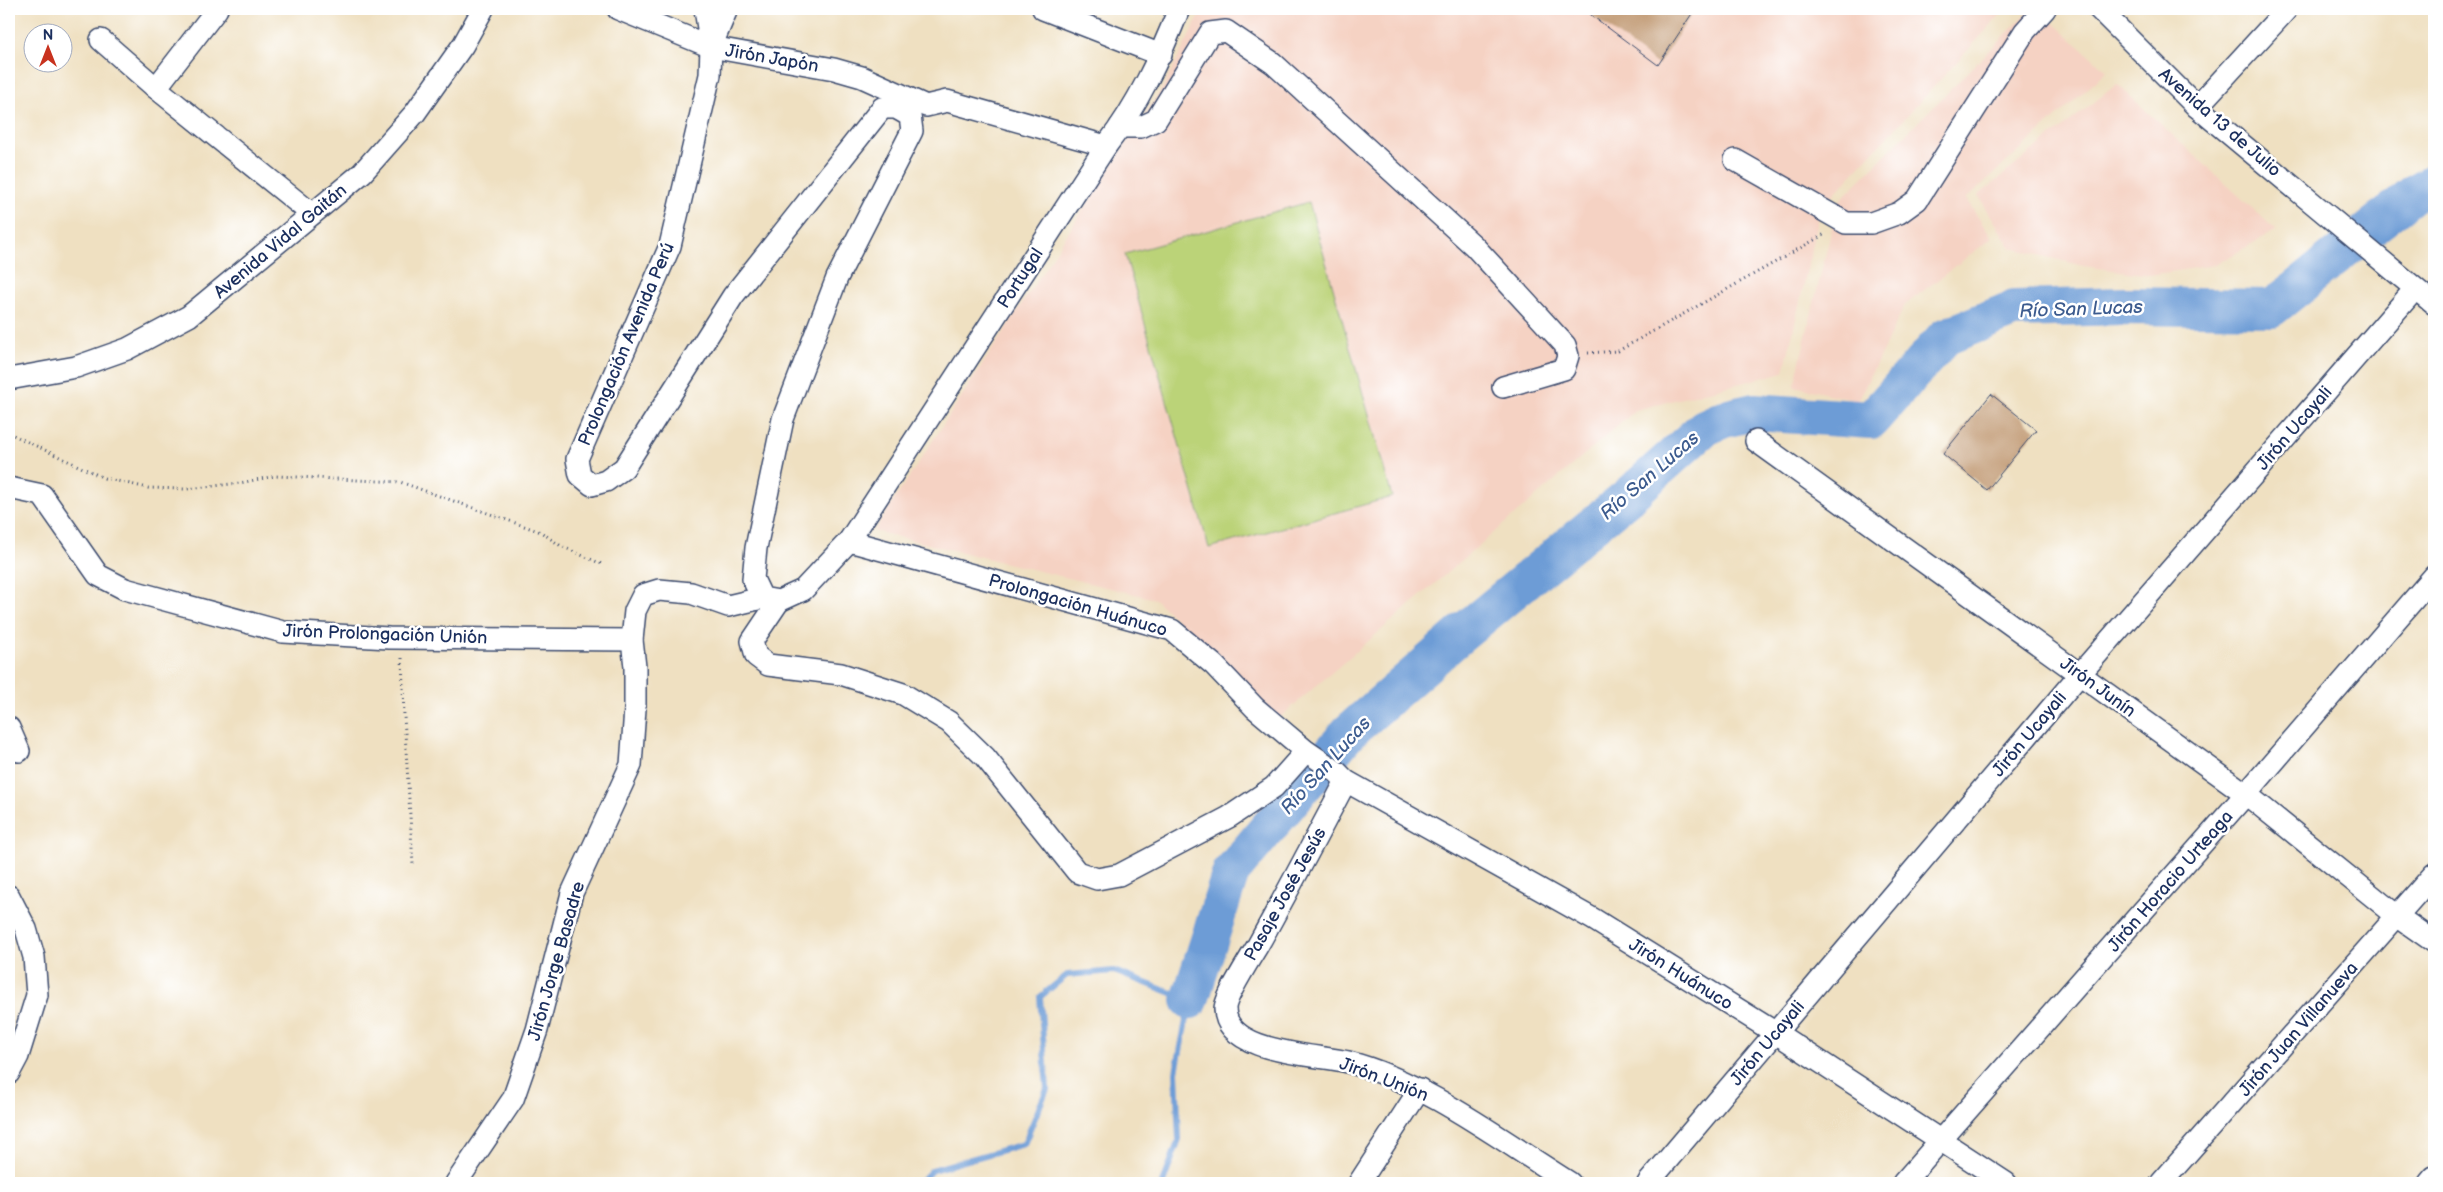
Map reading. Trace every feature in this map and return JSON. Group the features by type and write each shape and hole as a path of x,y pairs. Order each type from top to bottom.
{"street":[{"path":"156,88 217,9"},
{"name":"Avenida Vidal Gaitán","path":"9,379 76,367 127,349 190,316 362,173 415,113 463,45 483,9"},
{"name":"Jirón Japón","path":"618,9 711,47 834,69 862,78 918,111"},
{"path":"705,9 711,47"},
{"name":"Prolongación Avenida Perú","path":"727,9 711,47 710,75 670,246 577,459 580,475 592,485 606,481 624,468 734,296 882,108 918,111"},
{"path":"1043,9 1161,54"},
{"name":"Portugal","path":"770,599 803,590 849,541 1120,127 1161,54 1179,9"},
{"path":"1735,160 1846,223 1871,223 1899,213 1916,200 2025,31 2045,9"},
{"name":"Avenida 13 de Julio","path":"2099,9 2197,107 2346,230 2394,273 2434,304"},
{"path":"2197,107 2287,9"},
{"path":"1120,127 1141,128 1156,120 1210,33 1226,31 1273,63 1467,240 1565,345 1568,356 1564,369 1502,388"},
{"path":"101,40 156,88 312,214"},
{"path":"1106,146 947,101 918,111 912,131 837,278 783,419 756,548 753,579 770,599 752,641 756,656 768,665 841,674 904,694 949,722 985,757 1077,872 1097,879 1119,875 1229,817 1274,787 1311,754"},
{"name":"Jirón Ucayali","path":"1648,1183 2080,674 2415,289"},
{"name":"Jirón Junín","path":"1756,440 2246,794 2397,916 2434,942"},
{"name":"Jirón Prolongación Unión","path":"9,488 42,495 98,575 125,589 282,632 402,638 632,640"},
{"name":"Prolongación Huánuco","path":"849,541 1172,630 1214,665 1255,708 1341,777"},
{"name":"Jirón Horacio Urteaga","path":"1903,1183 2246,794 2434,576"},
{"name":"Jirón Jorge Basadre","path":"456,1183 514,1099 537,1030 572,893 631,765 635,709 635,667 632,640 635,611 643,595 658,590 691,593 728,606 770,599"},
{"path":"9,728 19,751"},
{"name":"Jirón Huánuco","path":"1341,777 1592,919 1776,1033 2006,1183"},
{"name":"Pasaje José Jesús","path":"1225,1008 1236,984 1299,872 1341,777"},
{"name":"Jirón Juan Villanueva","path":"2161,1183 2434,874"},
{"path":"9,896 26,929 34,957 36,995 18,1056 9,1073"},
{"name":"Jirón Unión","path":"1225,1008 1230,1026 1243,1038 1259,1046 1349,1063 1420,1089 1570,1183"},
{"path":"1359,1183 1420,1089"},
{"path":"2429,1183 2434,1177"}],"path":[{"path":"1565,345 1585,353 1618,352 1846,223"},
{"path":"9,433 104,478 148,488 187,489 240,483 275,476 400,482 541,532 561,546 604,565"},
{"path":"402,638 404,716 413,865"}],"shaded area":[{"path":"1203,9 2006,9 1821,208 1784,372 1636,410 1278,719 1155,599 874,531 1163,87"},
{"path":"2031,9 2038,9 2107,71 1966,199 1992,238 1905,305 1858,401 1794,386 1838,202"},
{"path":"2117,84 2276,230 2215,265 2150,275 2083,266 2011,248 1978,195"}],"green space":[{"path":"1309,202 1392,497 1209,548 1125,254"}],"building":[{"path":"1583,9 1695,9 1658,65"},
{"path":"1991,394 2036,430 1987,490 1943,454"}],"waterway":[{"name":"Río San Lucas","path":"1190,1000 1231,872 1349,732 1460,635 1632,493 1704,428 1724,419 1754,412 1871,420 1945,337 2014,309 2125,306 2272,308 2416,192 2434,182"},
{"path":"919,1183 932,1170 1024,1144 1047,1089 1040,997 1067,975 1114,971 1190,1000 1176,1072 1179,1139 1163,1183"}]}
